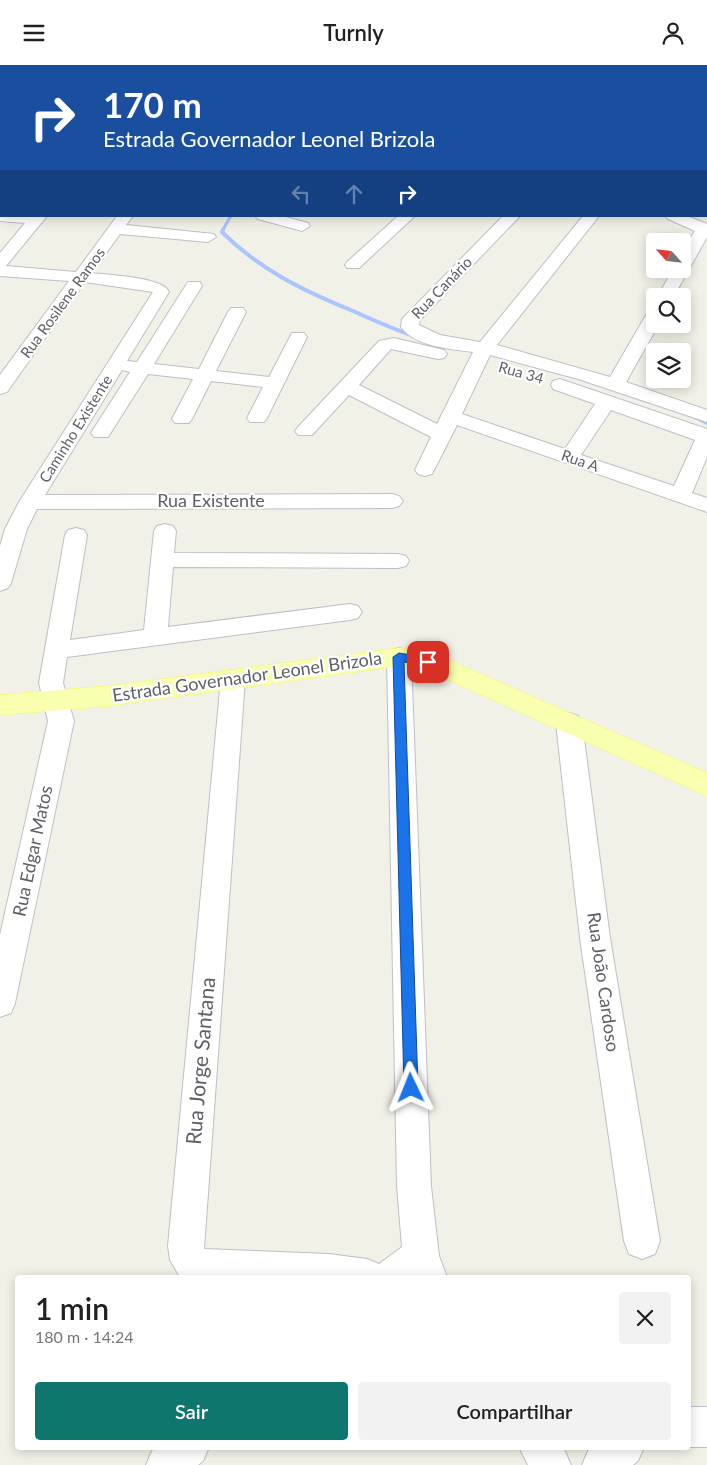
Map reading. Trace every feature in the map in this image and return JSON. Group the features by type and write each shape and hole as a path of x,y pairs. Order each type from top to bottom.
{"main road":[{"name":"Estrada Governador Leonel Brizola","path":"0,705 108,696 399,657 416,659 442,667 707,785"}],"street":[{"path":"19,217 38,218"},
{"path":"266,217 298,230 315,217"},
{"path":"353,265 406,217"},
{"name":"Rua Canário","path":"481,356 434,339 413,329 409,322 511,217"},
{"path":"425,471 481,356 591,217"},
{"path":"675,217 705,230 691,253"},
{"path":"0,263 38,218"},
{"path":"120,223 208,237"},
{"name":"Rua Rosilene Ramos","path":"0,388 120,223"},
{"path":"0,271 82,277"},
{"name":"Caminho Existente","path":"0,583 14,536 30,502 115,365 160,297 160,289 153,286 82,277"},
{"path":"102,433 194,286"},
{"path":"182,419 238,312"},
{"path":"570,458 611,393 646,331"},
{"path":"257,418 298,337"},
{"name":"Rua 34","path":"305,431 384,345 391,343 481,356 501,365 707,416"},
{"path":"115,365 274,383"},
{"path":"347,386 448,426"},
{"name":"Rua 34","path":"611,393 706,436"},
{"name":"Rua A","path":"448,426 570,458 707,505"},
{"path":"680,495 706,436"},
{"name":"Rua Existente","path":"30,502 392,501"},
{"path":"155,636 165,531"},
{"name":"Rua Edgar Matos","path":"0,1003 61,721 51,683 76,535"},
{"path":"163,560 398,561"},
{"path":"57,650 350,612"},
{"path":"398,1275 425,1267 414,1176 399,657"},
{"name":"Rua Jorge Santana","path":"234,679 198,1086 186,1246 187,1260 192,1265 199,1267 328,1272 351,1275"},
{"name":"Rua João Cardoso","path":"569,723 595,938 642,1241"},
{"path":"691,1427 707,1427"},
{"path":"166,1465 185,1450"},
{"path":"541,1450 551,1465"},
{"path":"602,1465 620,1450"}],"waterway":[{"path":"222,231 230,217"},
{"path":"223,230 222,232 252,258 283,278 335,303 414,336"},
{"path":"693,416 707,423"}],"route":[{"path":"411,1088 399,657 428,662"}]}
